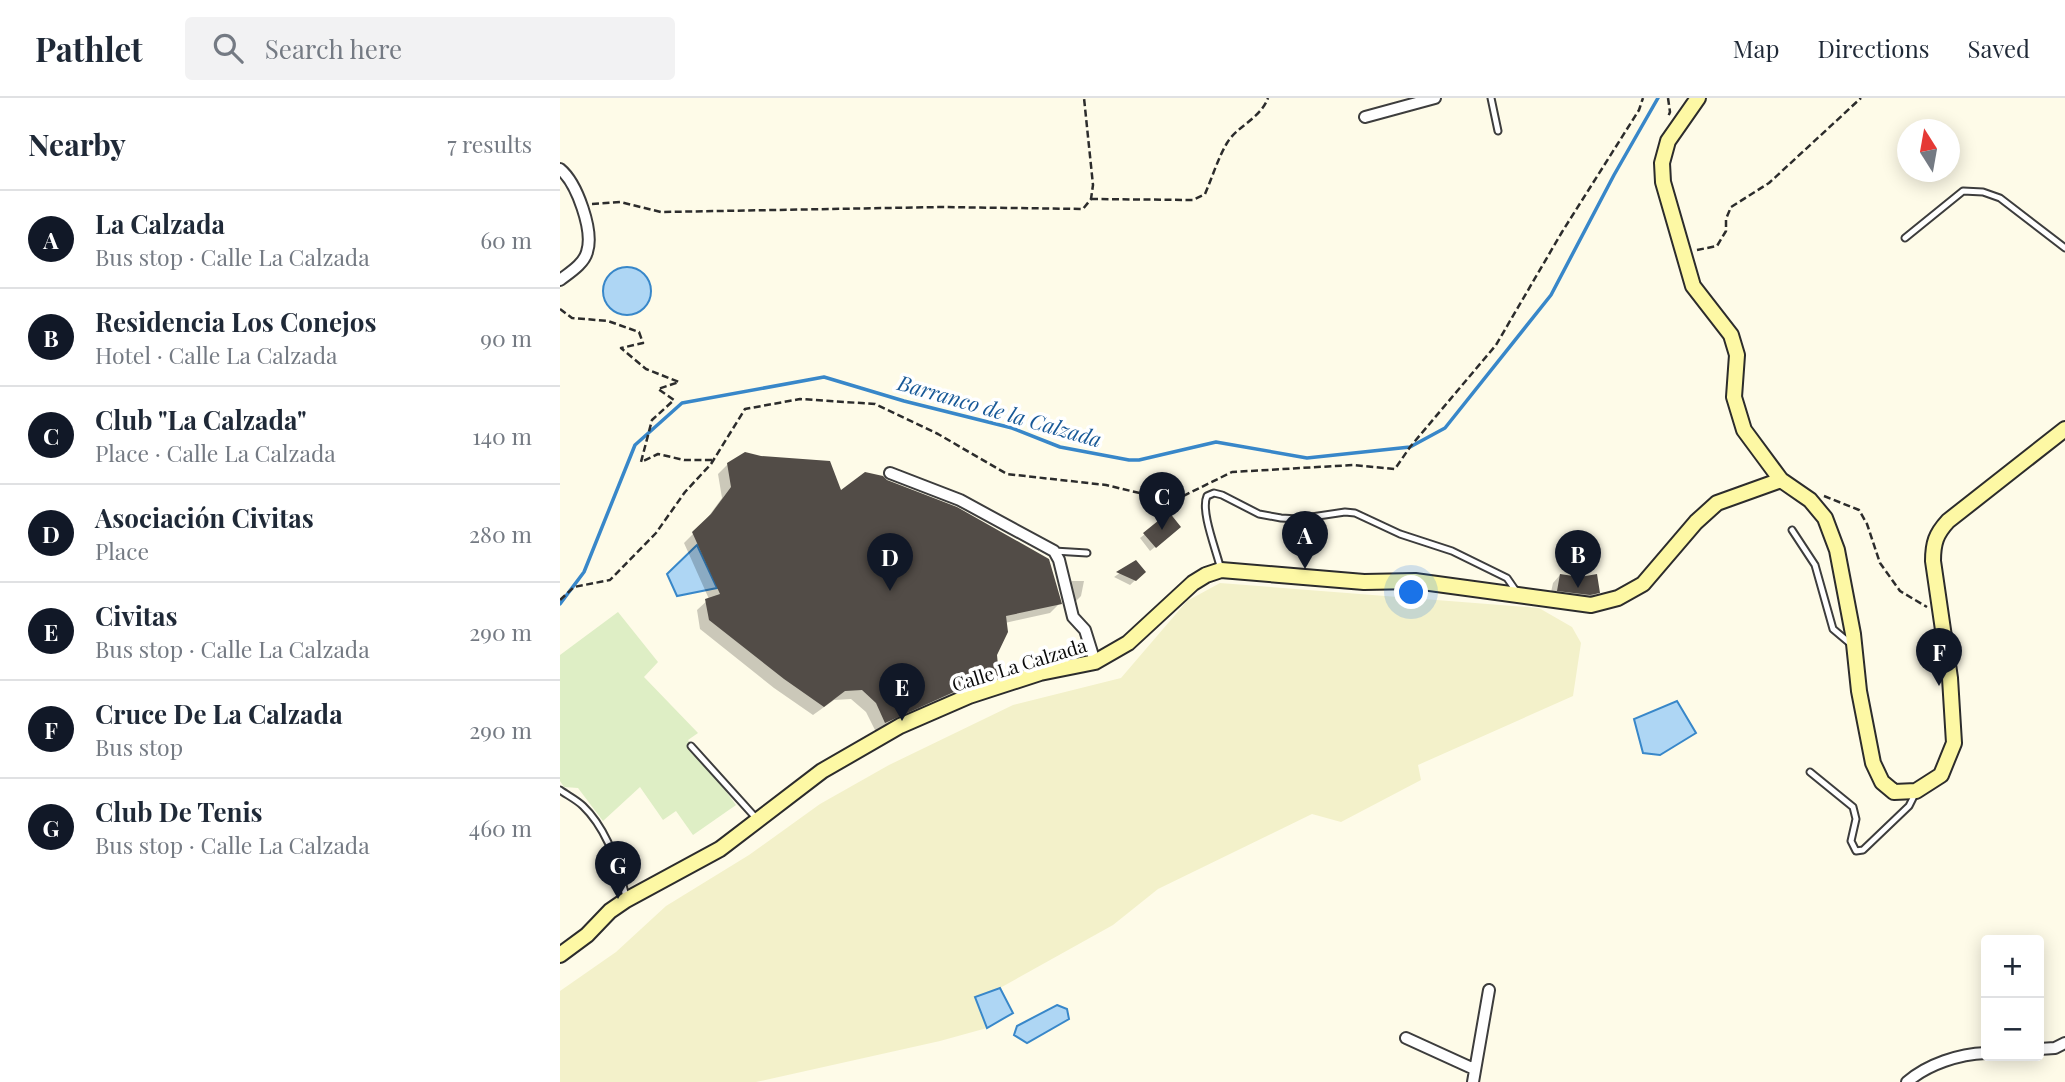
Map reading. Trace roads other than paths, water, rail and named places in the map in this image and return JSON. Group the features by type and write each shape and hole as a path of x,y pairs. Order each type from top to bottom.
{"main road":[{"path":"1698,98 1668,141 1662,163 1662,182 1693,286 1731,335 1737,355 1734,397 1744,429 1781,480 1810,500 1825,518 1837,550 1873,763 1882,782 1894,792 1916,791 1941,775 1954,743 1950,678 1933,561 1937,533 1948,521 2065,429"},
{"path":"1221,570 1364,582 1415,581 1591,605 1618,598 1643,584 1696,522 1717,503 1781,480"},
{"name":"Calle La Calzada","path":"560,955 587,935 610,911 720,849 822,771 900,726 969,696 1040,674 1095,662 1128,643 1193,583 1221,570"}],"street":[{"path":"1365,117 1435,98"},
{"path":"560,169 568,176 582,205 589,250 584,259 560,281"},
{"path":"890,473 960,500 1054,551 1059,560 1073,617 1085,630 1095,662"},
{"path":"1472,1082 1489,990"},
{"path":"1406,1038 1474,1069"},
{"path":"2044,1049 2055,1048 2065,1043"},
{"path":"1907,1082 1965,1054 1981,1052"}],"lane":[{"path":"1491,98 1498,131"},
{"path":"1905,238 1963,191 1983,192 2000,198 2065,248"},
{"path":"1221,570 1205,513 1205,501 1207,496 1213,493 1259,514 1281,518 1298,519 1356,513 1400,534 1452,551 1507,578 1518,595"},
{"path":"1792,530 1815,565 1833,629 1855,648"},
{"path":"1054,551 1087,553"},
{"path":"691,746 758,821"},
{"path":"1810,772 1853,807 1856,819 1851,841 1856,851 1863,850 1909,806 1916,791"},
{"path":"560,790 584,807 603,833 620,869 626,900"}],"water":[{"path":"627,267 644,274 651,291 644,308 627,315 610,308 603,291 610,274"},
{"path":"697,545 717,588 677,596 667,574"},
{"path":"1677,701 1696,733 1660,755 1643,753 1634,719"},
{"path":"1000,988 1013,1013 987,1028 975,997"},
{"path":"1057,1005 1067,1009 1069,1019 1027,1043 1014,1035 1017,1026"}],"waterway":[{"name":"Barranco de la Calzada","path":"560,604 584,572 635,445 682,403 824,377 904,401 1012,428 1060,447 1129,460 1216,442 1307,458 1410,447 1445,428 1551,295 1658,98"}],"place":[{"name":"Club \"La Calzada\"","path":"1162,530"},
{"name":"La Calzada","path":"1305,569"},
{"name":"Residencia Los Conejos","path":"1578,588"},
{"name":"Asociación Civitas","path":"890,591"},
{"name":"Cruce De La Calzada","path":"1939,686"},
{"name":"Civitas","path":"902,721"},
{"name":"Club De Tenis","path":"618,899"}]}
